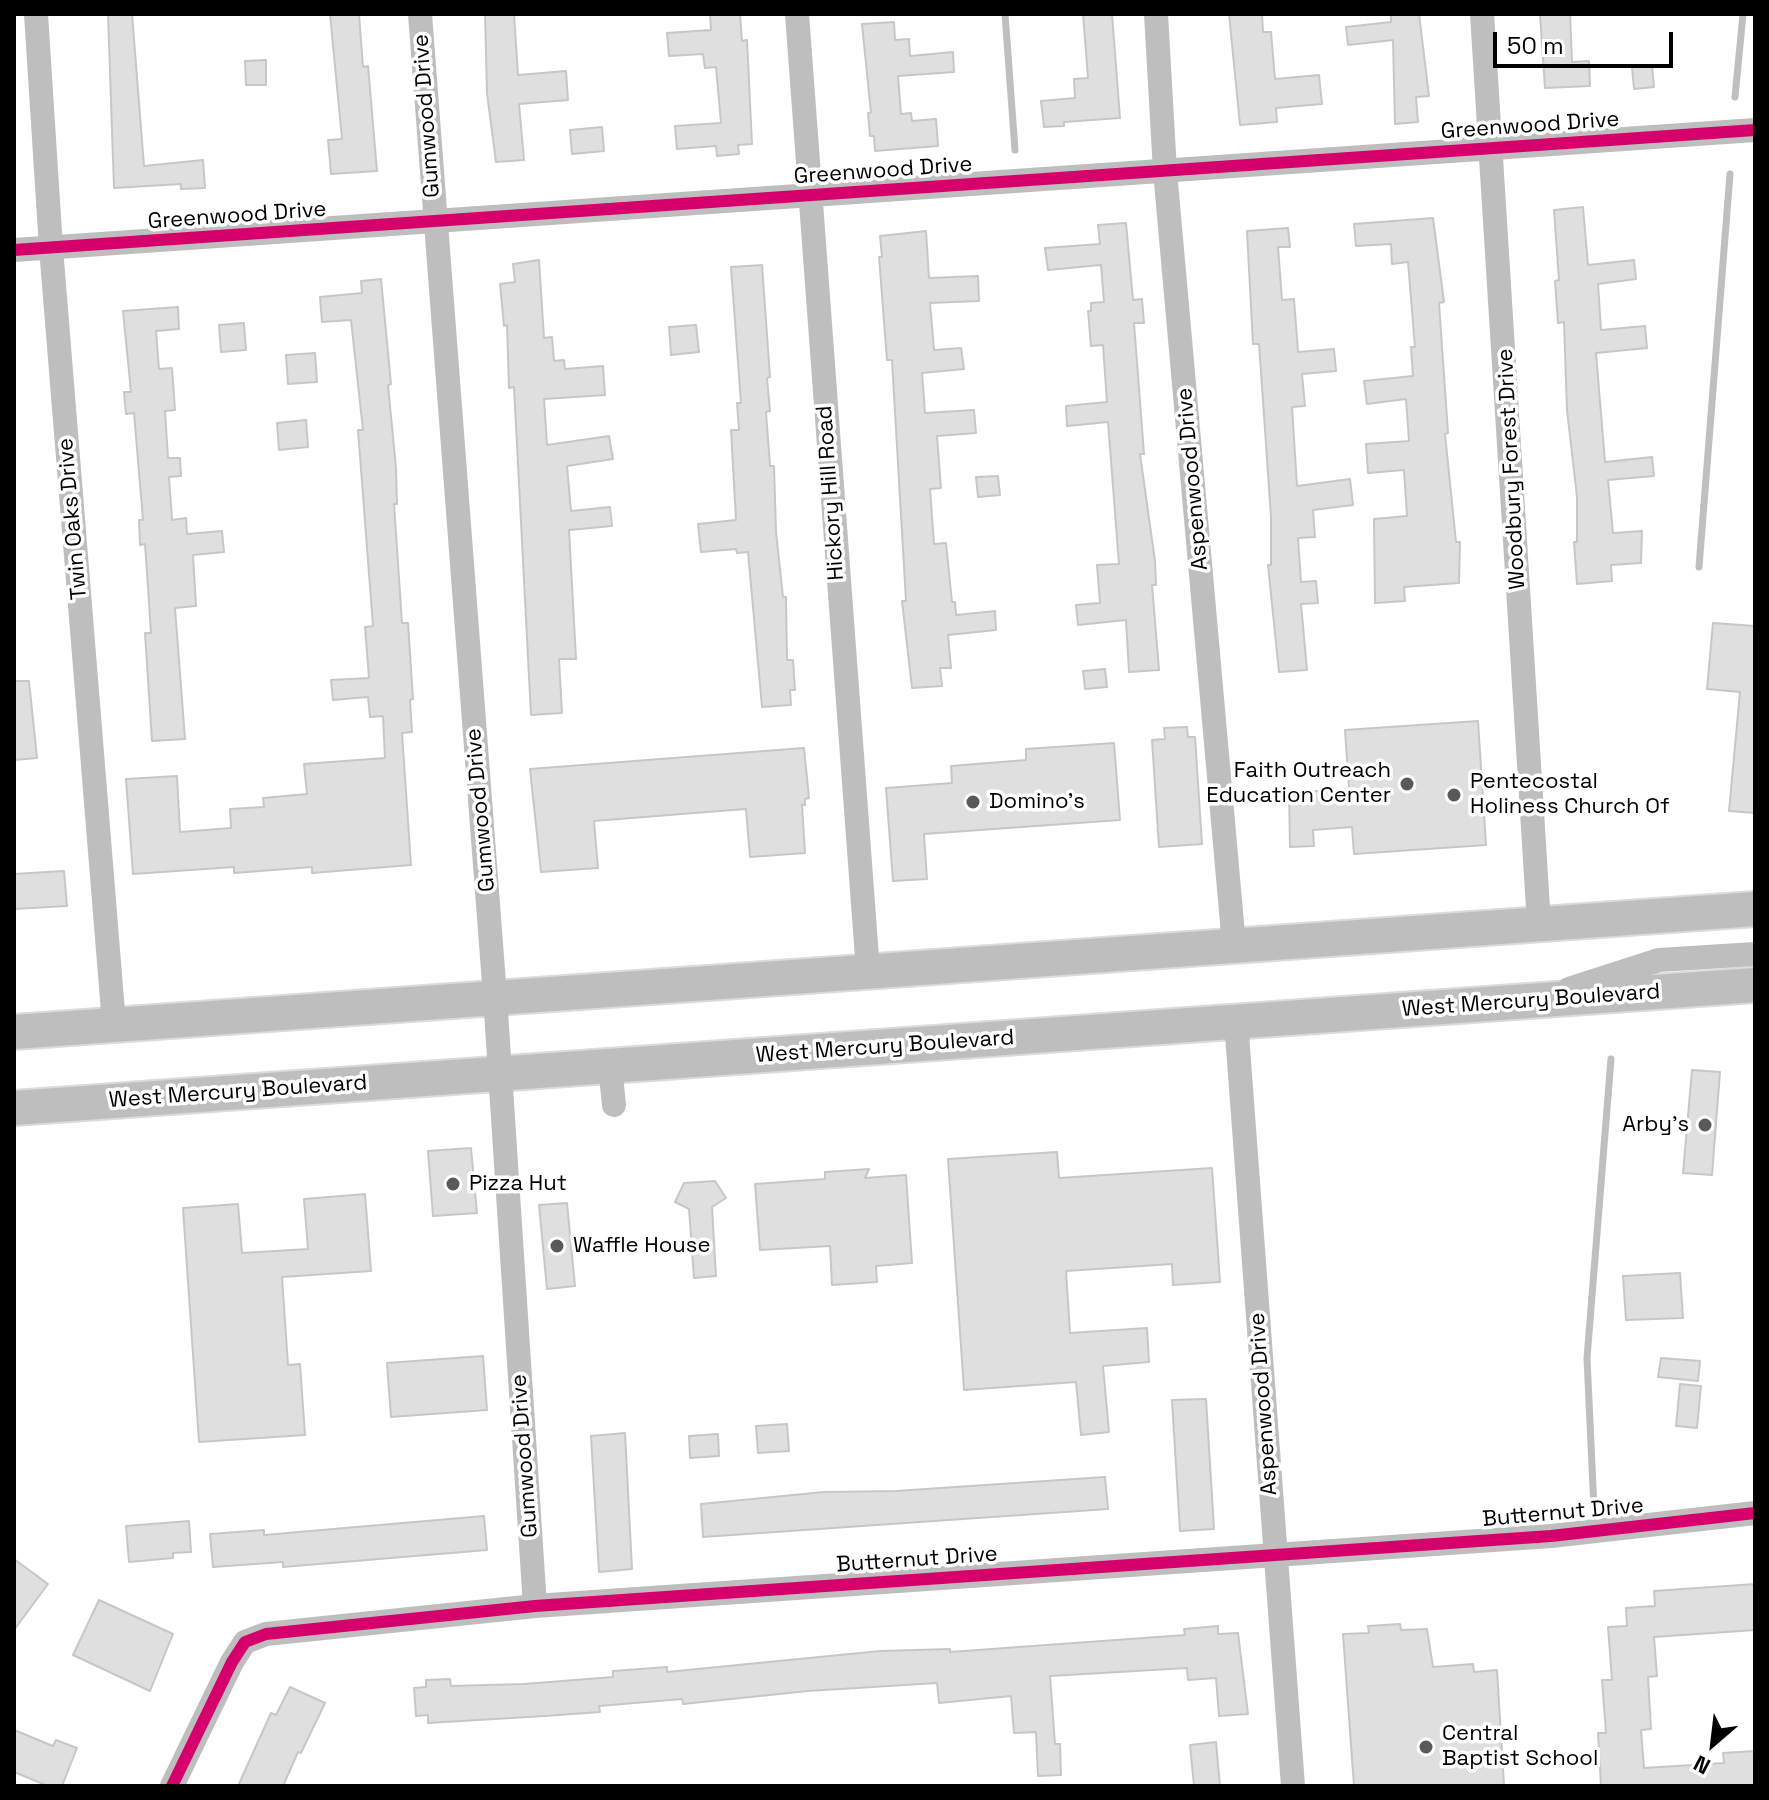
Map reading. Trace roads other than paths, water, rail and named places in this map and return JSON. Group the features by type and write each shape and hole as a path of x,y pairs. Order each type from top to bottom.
{"highway":[{"path":"14,1032 1755,909"},
{"name":"West Mercury Boulevard","path":"14,1108 1755,985"}],"street":[{"name":"Twin Oaks Drive","path":"36,14 51,248 114,1024"},
{"name":"Gumwood Drive","path":"420,14 495,996 535,1606"},
{"name":"Hickory Hill Road","path":"797,14 868,971"},
{"name":"Aspenwood Drive","path":"1156,14 1165,171 1234,945"},
{"name":"Woodbury Forest Drive","path":"1482,14 1539,924"},
{"name":"Greenwood Drive","path":"14,250 1755,130"},
{"path":"1529,1001 1659,960 1755,954"},
{"name":"Aspenwood Drive","path":"1236,1021 1293,1786"},
{"path":"610,1066 614,1105"},
{"name":"Butternut Drive","path":"172,1786 245,1642 266,1634 535,1606 1551,1536 1755,1513"}],"waterway":[{"path":"1005,14 1015,150"},
{"path":"1735,97 1743,14"},
{"path":"1699,567 1730,174"},
{"path":"1594,1509 1587,1358 1611,1059"}],"place":[{"name":"Faith Outreach Education Center","path":"1407,784"},
{"name":"Pentecostal Holiness Church Of","path":"1454,795"},
{"name":"Domino's","path":"973,802"},
{"name":"Arby's","path":"1705,1125"},
{"name":"Pizza Hut","path":"453,1184"},
{"name":"Waffle House","path":"557,1246"},
{"name":"Central Baptist School","path":"1426,1747"}]}
